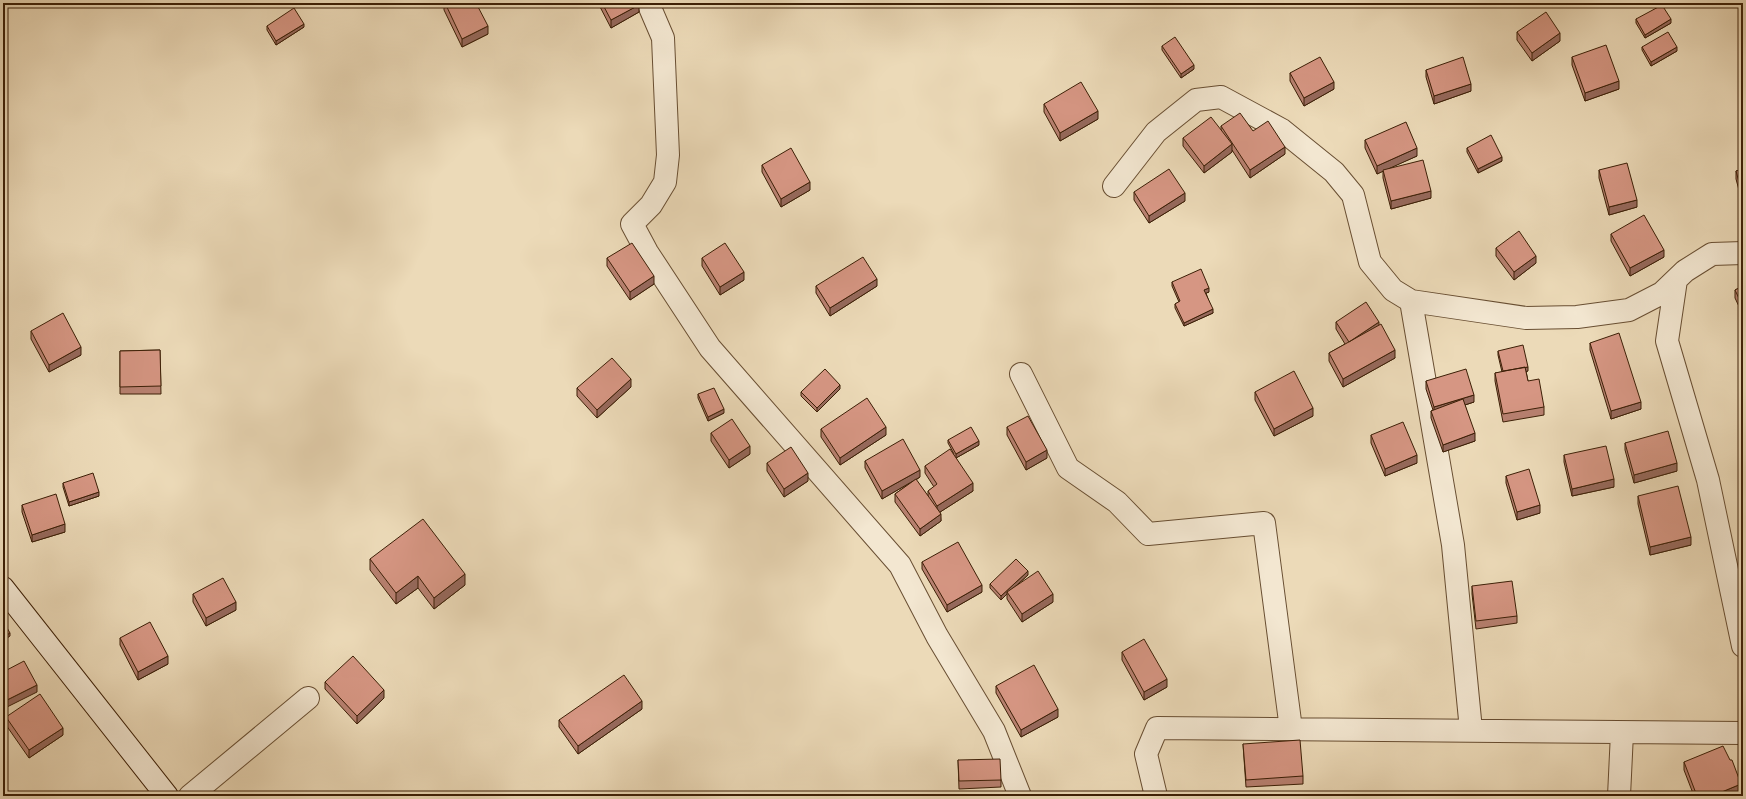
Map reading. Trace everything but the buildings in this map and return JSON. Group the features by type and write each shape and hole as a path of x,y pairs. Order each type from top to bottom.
{"street":[{"path":"648,3 663,38 667,162 665,182 651,205 632,224 647,252 710,348 900,565 937,636 994,731 1020,796"},
{"path":"1114,186 1156,132 1196,100 1221,97 1282,130 1334,172 1353,195 1370,262 1393,290 1411,301 1526,318 1577,317 1629,310 1662,293 1684,271 1712,254 1743,253"},
{"path":"1676,280 1667,341 1708,480 1743,646"},
{"path":"1411,301 1453,545 1471,730"},
{"path":"1021,374 1068,468 1117,502 1148,534 1264,523 1291,729"},
{"path":"3,588 167,796"},
{"path":"190,796 308,698"},
{"path":"1156,796 1146,754 1157,728 1743,733"},
{"path":"1619,796 1622,733"}]}
